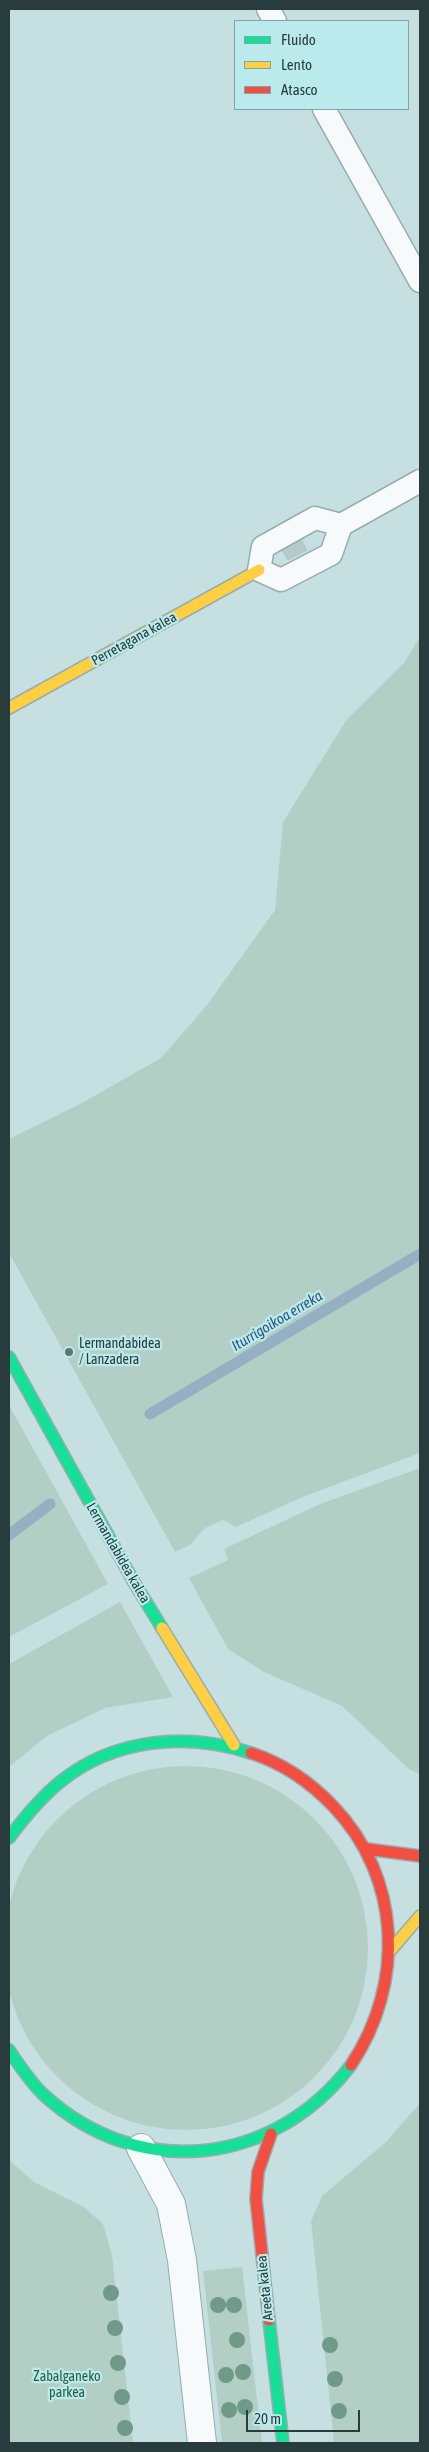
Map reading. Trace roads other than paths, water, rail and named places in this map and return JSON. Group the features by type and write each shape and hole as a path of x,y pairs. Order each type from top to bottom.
{"street":[{"name":"Perretagana kalea","path":"9,708 259,570"},
{"name":"Lermandabidea kalea","path":"9,1357 135,1584 234,1745"},
{"path":"9,1838 41,1797 82,1766 131,1746 182,1739 234,1745 287,1767 333,1803 367,1850 381,1882 388,1916 390,1951 384,1997 368,2040 342,2078 310,2110 270,2134 240,2145 207,2151 174,2152 141,2148 96,2132 56,2106 16,2068 9,2050"},
{"path":"367,1850 420,1856"},
{"path":"390,1951 420,1916"},
{"name":"Areeta kalea","path":"270,2134 258,2172 256,2199 282,2443"},
{"path":"141,2148 171,2204 182,2260 202,2443"}],"lane":[{"path":"268,9 274,20"},
{"path":"325,110 420,281"},
{"path":"341,525 315,518 263,547 259,570 281,580 331,554 341,525 420,481"}],"waterway":[{"name":"Iturrigoikoa erreka","path":"150,1414 420,1254"},
{"name":"Iturrigoikoa erreka","path":"9,1535 50,1504"}],"place":[{"name":"Lermandabidea / Lanzadera","path":"69,1352"}],"park label":[{"name":"Zabalganeko parkea","path":"67,2386"}]}
